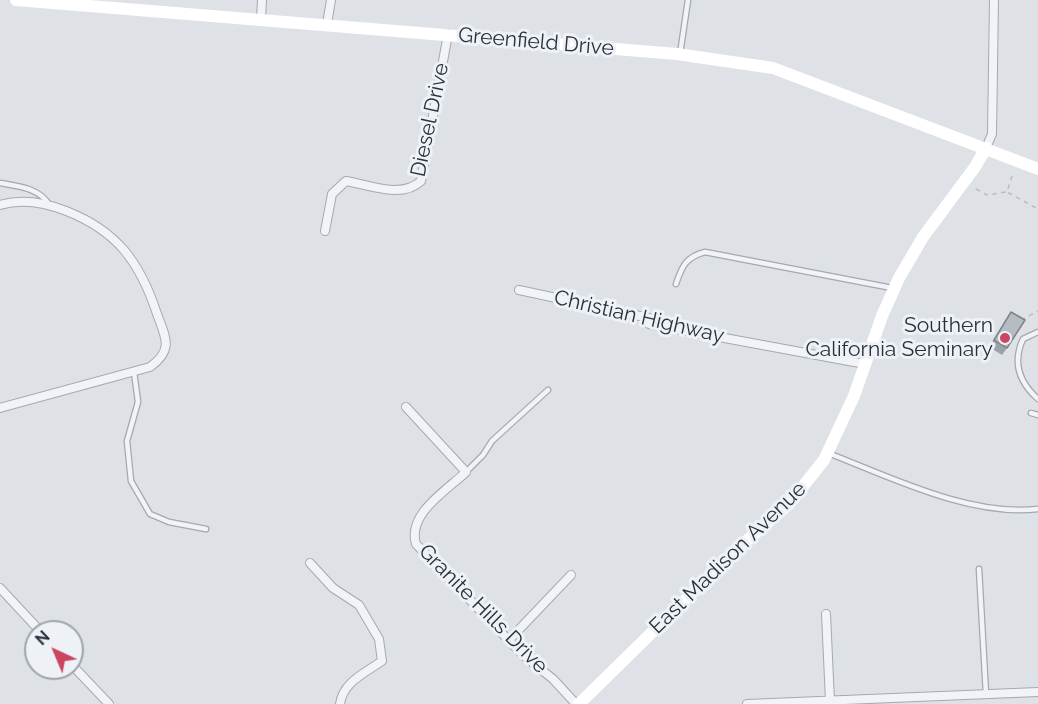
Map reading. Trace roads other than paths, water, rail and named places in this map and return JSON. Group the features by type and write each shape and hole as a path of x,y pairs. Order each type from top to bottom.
{"street":[{"name":"Greenfield Drive","path":"16,0 680,54 773,68 1038,169"},
{"path":"261,20 262,0"},
{"path":"327,24 331,0"},
{"name":"East Madison Avenue","path":"578,704 736,550 789,504 828,453 851,405 893,289 923,237 975,167 992,134 994,0"},
{"name":"Diesel Drive","path":"324,231 332,194 346,181 399,191 410,189 421,181 447,34"},
{"path":"0,205 26,201 67,211 102,231 124,250 147,286 167,342 162,358 150,367 0,408"},
{"name":"Christian Highway","path":"519,290 649,318 650,324 865,364"},
{"path":"406,407 466,472"},
{"name":"Granite Hills Drive","path":"466,472 417,518 413,533 416,544 509,640 578,704"},
{"path":"310,563 333,588 359,605 379,639 382,662 350,684 343,693 340,704"},
{"path":"509,640 571,575"},
{"path":"0,588 30,620"},
{"path":"826,614 830,701"},
{"path":"84,678 109,704"},
{"path":"747,704 952,700 986,694 1038,692"}],"lane":[{"path":"680,54 688,0"},
{"path":"0,183 30,189 46,198 50,207"},
{"path":"676,284 683,262 694,255 705,252 893,289"},
{"path":"1038,332 1023,339 1018,366 1024,385 1038,399"},
{"path":"134,372 138,402 127,441 131,481 150,514 169,522 206,529"},
{"path":"466,472 483,455 492,441 548,390"},
{"path":"1031,413 1038,415"},
{"path":"828,453 904,483 960,500 1006,509 1038,508"},
{"path":"979,569 986,694"}],"place":[{"name":"Southern California Seminary","path":"1005,338"}]}
